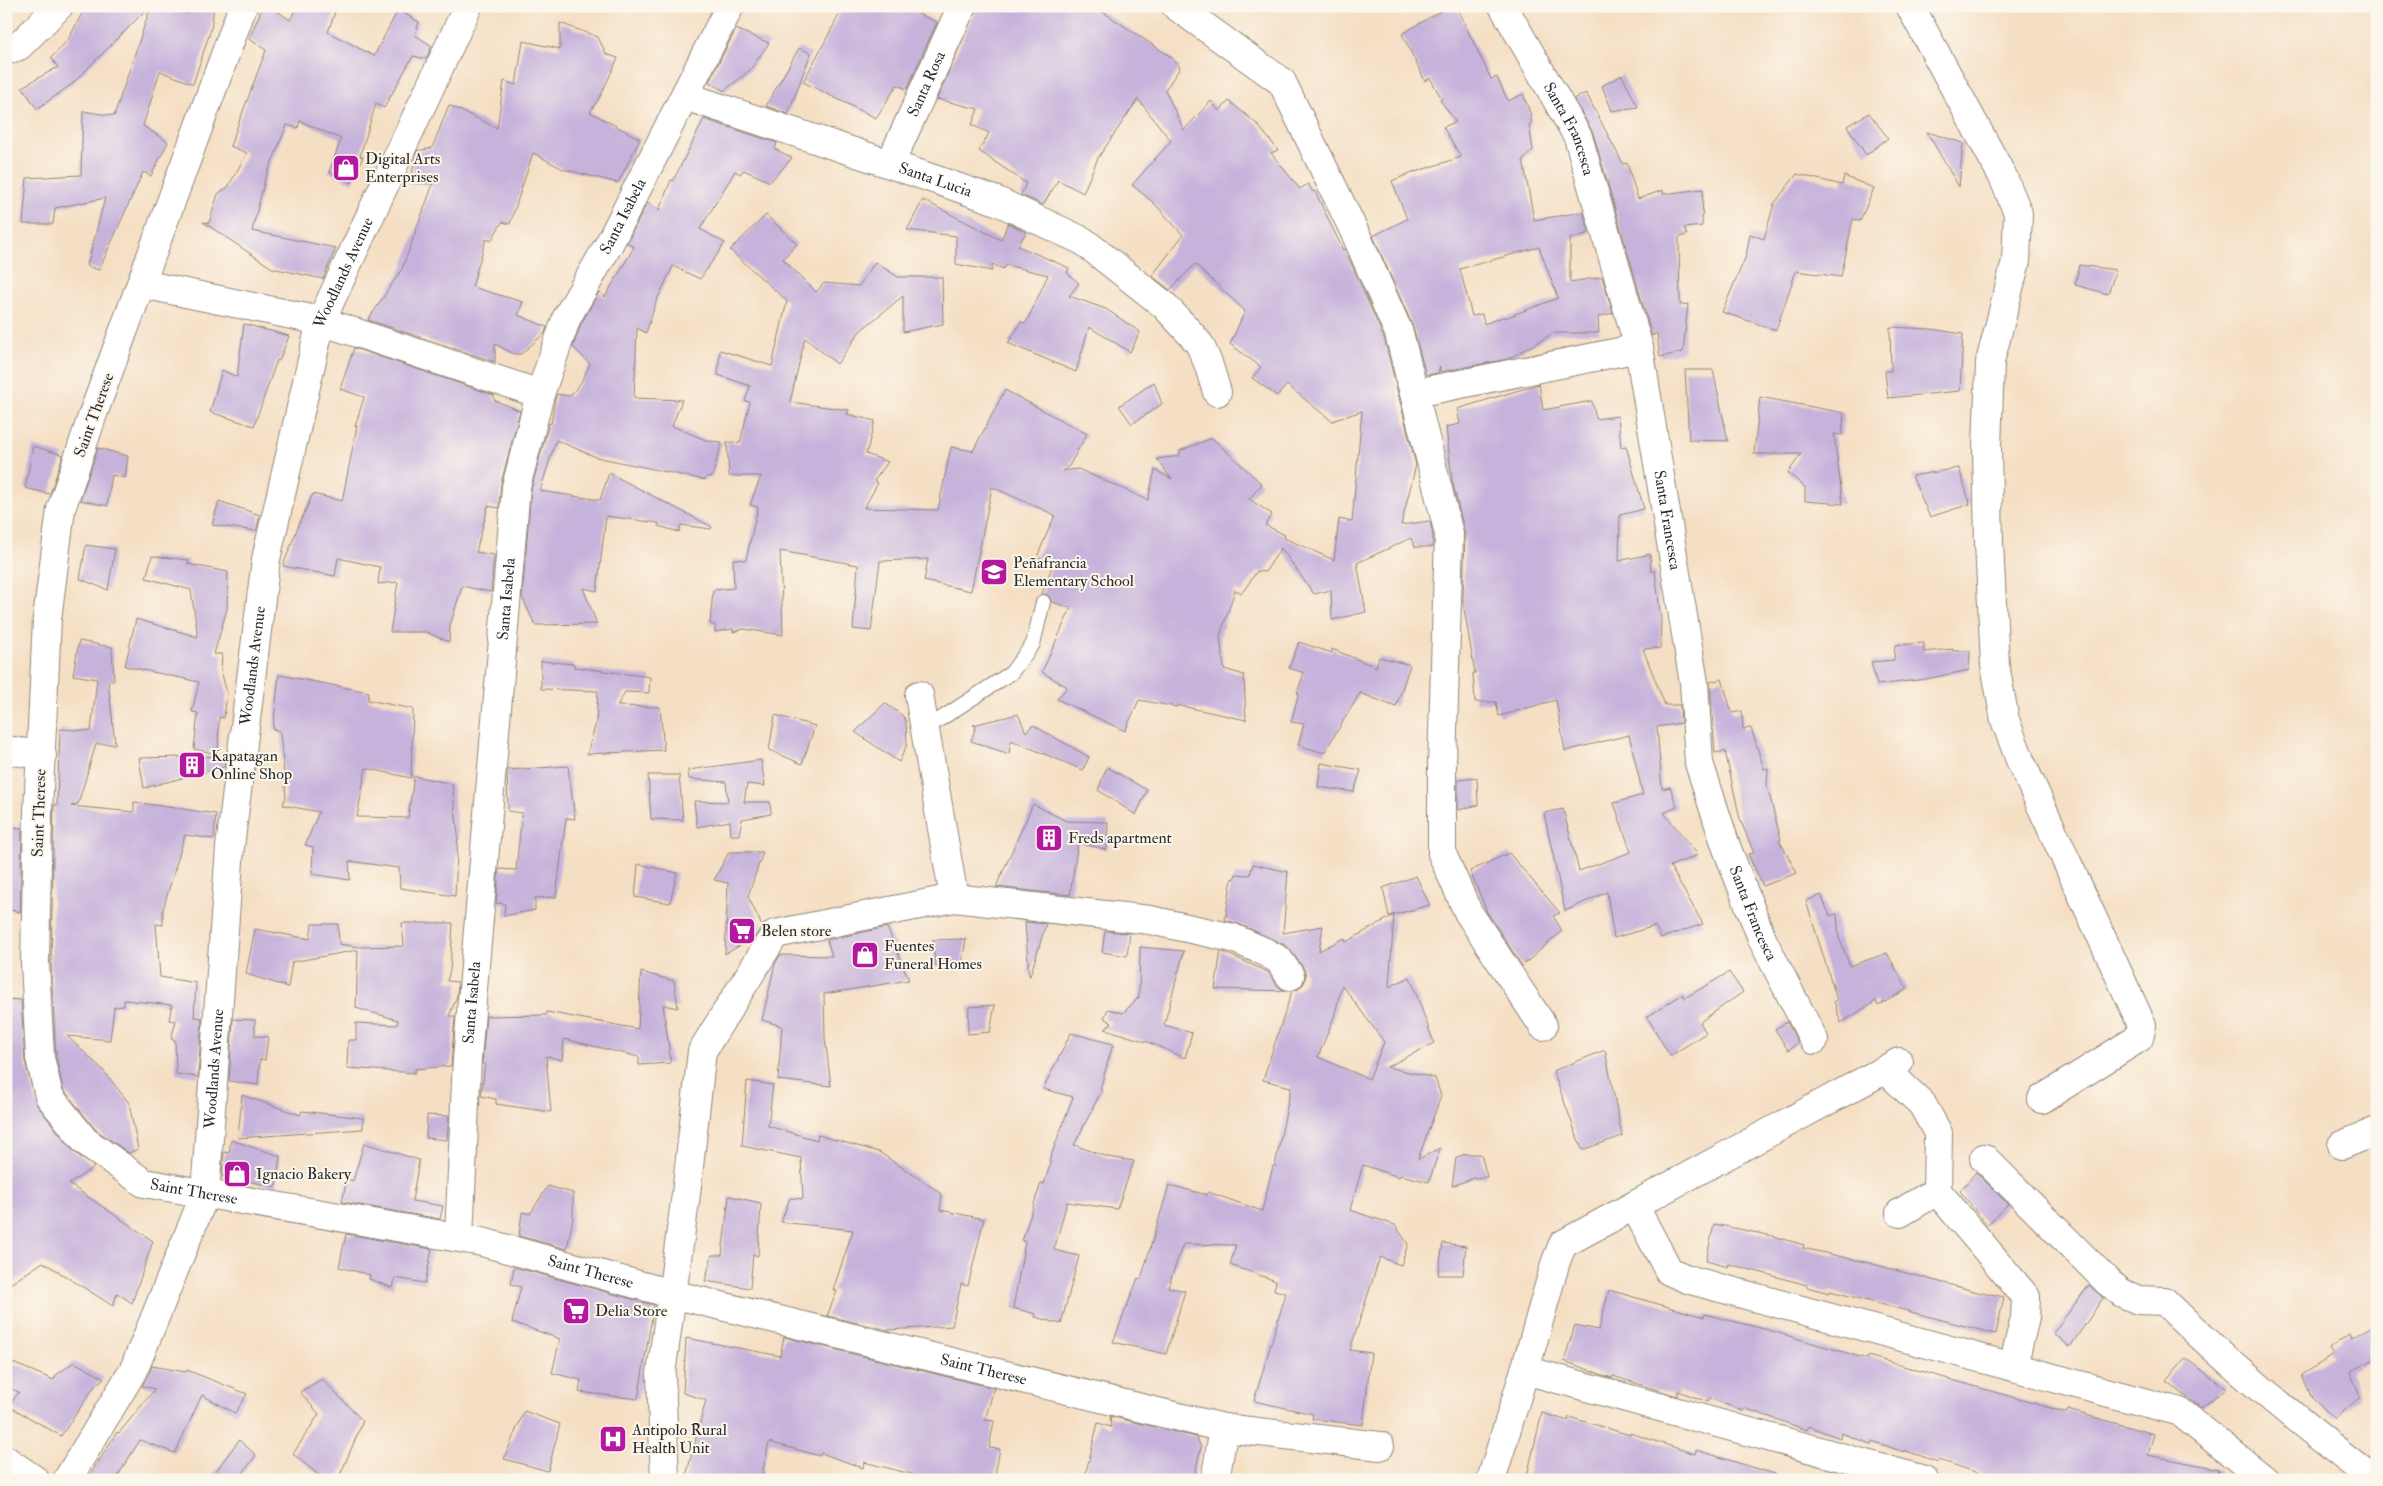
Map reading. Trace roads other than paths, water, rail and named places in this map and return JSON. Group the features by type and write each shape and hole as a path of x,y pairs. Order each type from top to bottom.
{"street":[{"path":"6,51 19,46 60,6"},
{"name":"Saint Therese","path":"243,6 93,414 61,509 47,619 38,812 35,963 40,1058 49,1096 85,1141 144,1183 459,1237 672,1294 1224,1428 1380,1446"},
{"name":"Woodlands Avenue","path":"66,1480 134,1369 205,1194 230,847 266,559 321,321 468,6"},
{"name":"Santa Isabela","path":"459,1237 467,1059 516,487 540,394 567,317 609,244 730,6"},
{"name":"Santa Rosa","path":"890,164 962,6"},
{"path":"1176,6 1282,82 1356,235 1399,333 1416,393 1449,534 1442,854 1468,912 1543,1026"},
{"name":"Santa Francesca","path":"1502,6 1578,137 1639,348 1694,683 1699,763 1726,846 1763,941 1814,1040"},
{"path":"1910,6 2003,178 2018,213 2016,261 1990,362 1987,440 1989,543 1995,664 2005,720 2020,760 2142,1025 2138,1038 2042,1098"},
{"name":"Santa Lucia","path":"684,96 997,201 1083,241 1164,306 1200,345 1217,392"},
{"path":"142,284 321,321 540,394"},
{"path":"1416,393 1639,348"},
{"path":"919,695 954,898"},
{"path":"6,750 42,755"},
{"path":"665,1480 662,1374 702,1051 775,934 954,898 1150,920 1233,938 1264,951 1279,960 1290,976"},
{"path":"1491,1480 1556,1261 1563,1244 1635,1207 1892,1066 1922,1104 1938,1134 1937,1191 2026,1297 2025,1318 2013,1366"},
{"path":"2342,1145 2377,1130"},
{"path":"1984,1158 2109,1283 2122,1293 2138,1300 2164,1301 2215,1351 2278,1405 2374,1480"},
{"path":"1900,1213 1937,1191"},
{"path":"1635,1207 1668,1271 1687,1279 2180,1412 2265,1480"},
{"path":"1525,1370 1924,1480"},
{"path":"1215,1480 1224,1428"},
{"path":"6,1460 35,1480"}],"lane":[{"path":"925,729 1011,673 1033,644 1043,602"}],"place":[{"name":"Digital Arts Enterprises","path":"346,168"},
{"name":"Peñafrancia Elementary School","path":"994,572"},
{"name":"Kapatagan Online Shop","path":"192,765"},
{"name":"Freds apartment","path":"1049,838"},
{"name":"Belen store","path":"742,931"},
{"name":"Fuentes Funeral Homes","path":"865,955"},
{"name":"Ignacio Bakery","path":"237,1174"},
{"name":"Delia Store","path":"576,1311"},
{"name":"Antipolo Rural Health Unit","path":"613,1439"}]}
